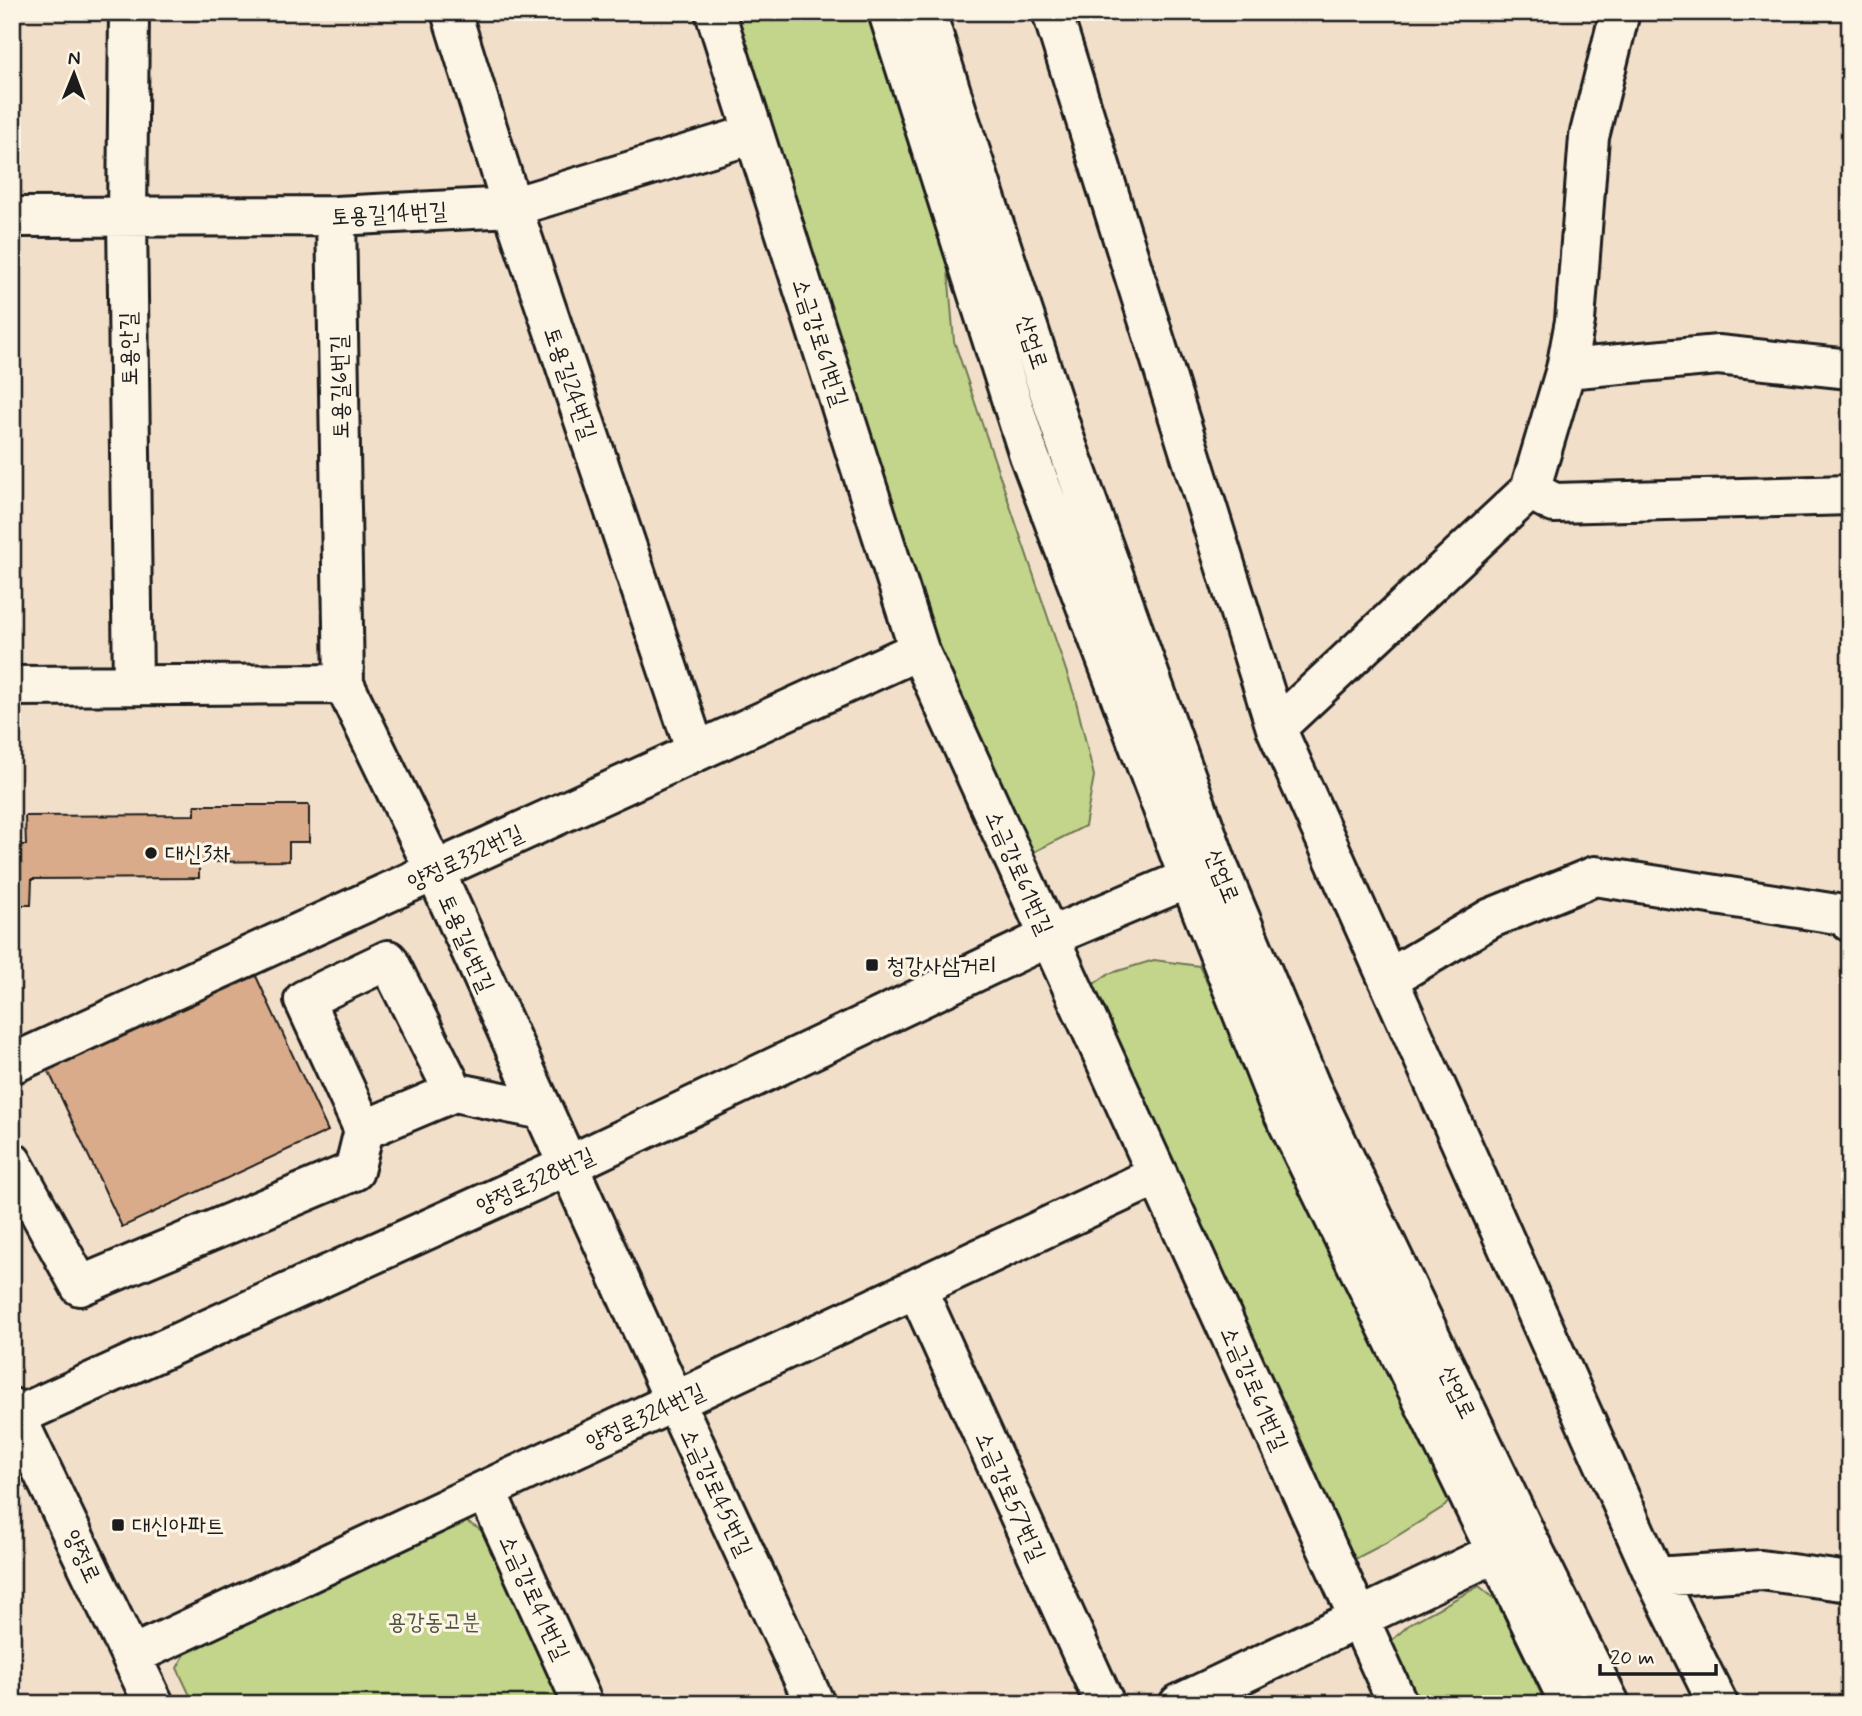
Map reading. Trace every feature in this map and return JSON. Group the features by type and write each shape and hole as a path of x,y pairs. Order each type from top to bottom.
{"street":[{"name":"토용안길","path":"129,12 127,218 133,685"},
{"name":"토용길24번길","path":"451,12 512,207 696,752"},
{"name":"소금강로61번길","path":"715,12 919,650 1398,1704"},
{"name":"산업로","path":"888,12 1029,455 1203,872 1311,1088 1511,1545 1570,1704"},
{"name":"산업로","path":"926,12 1203,872"},
{"path":"1052,12 1276,729 1655,1577 1718,1704"},
{"path":"1276,729 1530,491 1566,369 1575,321 1588,137 1620,12"},
{"name":"토용길14번길","path":"12,217 336,216 512,207 754,134"},
{"name":"토용길6번길","path":"336,216 344,684 435,871 567,1166"},
{"path":"1566,369 1718,355 1850,369"},
{"path":"1530,491 1555,503 1850,495"},
{"name":"양정로332번길","path":"12,1064 919,650"},
{"path":"12,686 344,684"},
{"name":"양정로328번길","path":"14,1412 567,1166 1049,937 1203,872"},
{"path":"1388,979 1491,918 1595,876 1843,915 1850,922"},
{"path":"12,1163 80,1286 355,1171 364,1130 304,999 388,960 454,1092"},
{"path":"364,1130 454,1092 542,1110"},
{"name":"소금강로45번길","path":"567,1166 815,1704"},
{"name":"양정로324번길","path":"131,1656 1158,1175"},
{"name":"소금강로57번길","path":"917,1289 1105,1704"},
{"name":"양정로","path":"14,1412 154,1704"},
{"name":"소금강로41번길","path":"486,1490 583,1704"},
{"name":"산업로","path":"1511,1545 1610,1704"},
{"path":"1179,1704 1511,1545"},
{"path":"1655,1577 1761,1570 1850,1582"}],"green space":[{"path":"735,12 876,12 945,235 954,341 1075,697 1094,776 1085,826 1026,856 930,647"},
{"path":"1154,960 1199,966 1455,1492 1445,1506 1355,1559 1341,1549 1084,991 1108,974"},
{"name":"용강동고분","path":"458,1517 486,1533 562,1704 194,1704 177,1668 191,1643"},
{"path":"1479,1586 1496,1600 1546,1704 1417,1704 1389,1643 1411,1623"}],"building":[{"name":"대신3차","path":"195,805 309,805 309,842 289,842 289,861 199,862 199,878 32,879 31,905 12,905 12,845 26,845 25,816 195,815"},
{"path":"255,974 328,1131 122,1227 48,1070"}],"place":[{"name":"대신3차","path":"151,853"},
{"name":"청강사삼거리","path":"872,965"},
{"name":"대신아파트","path":"118,1525"}]}
